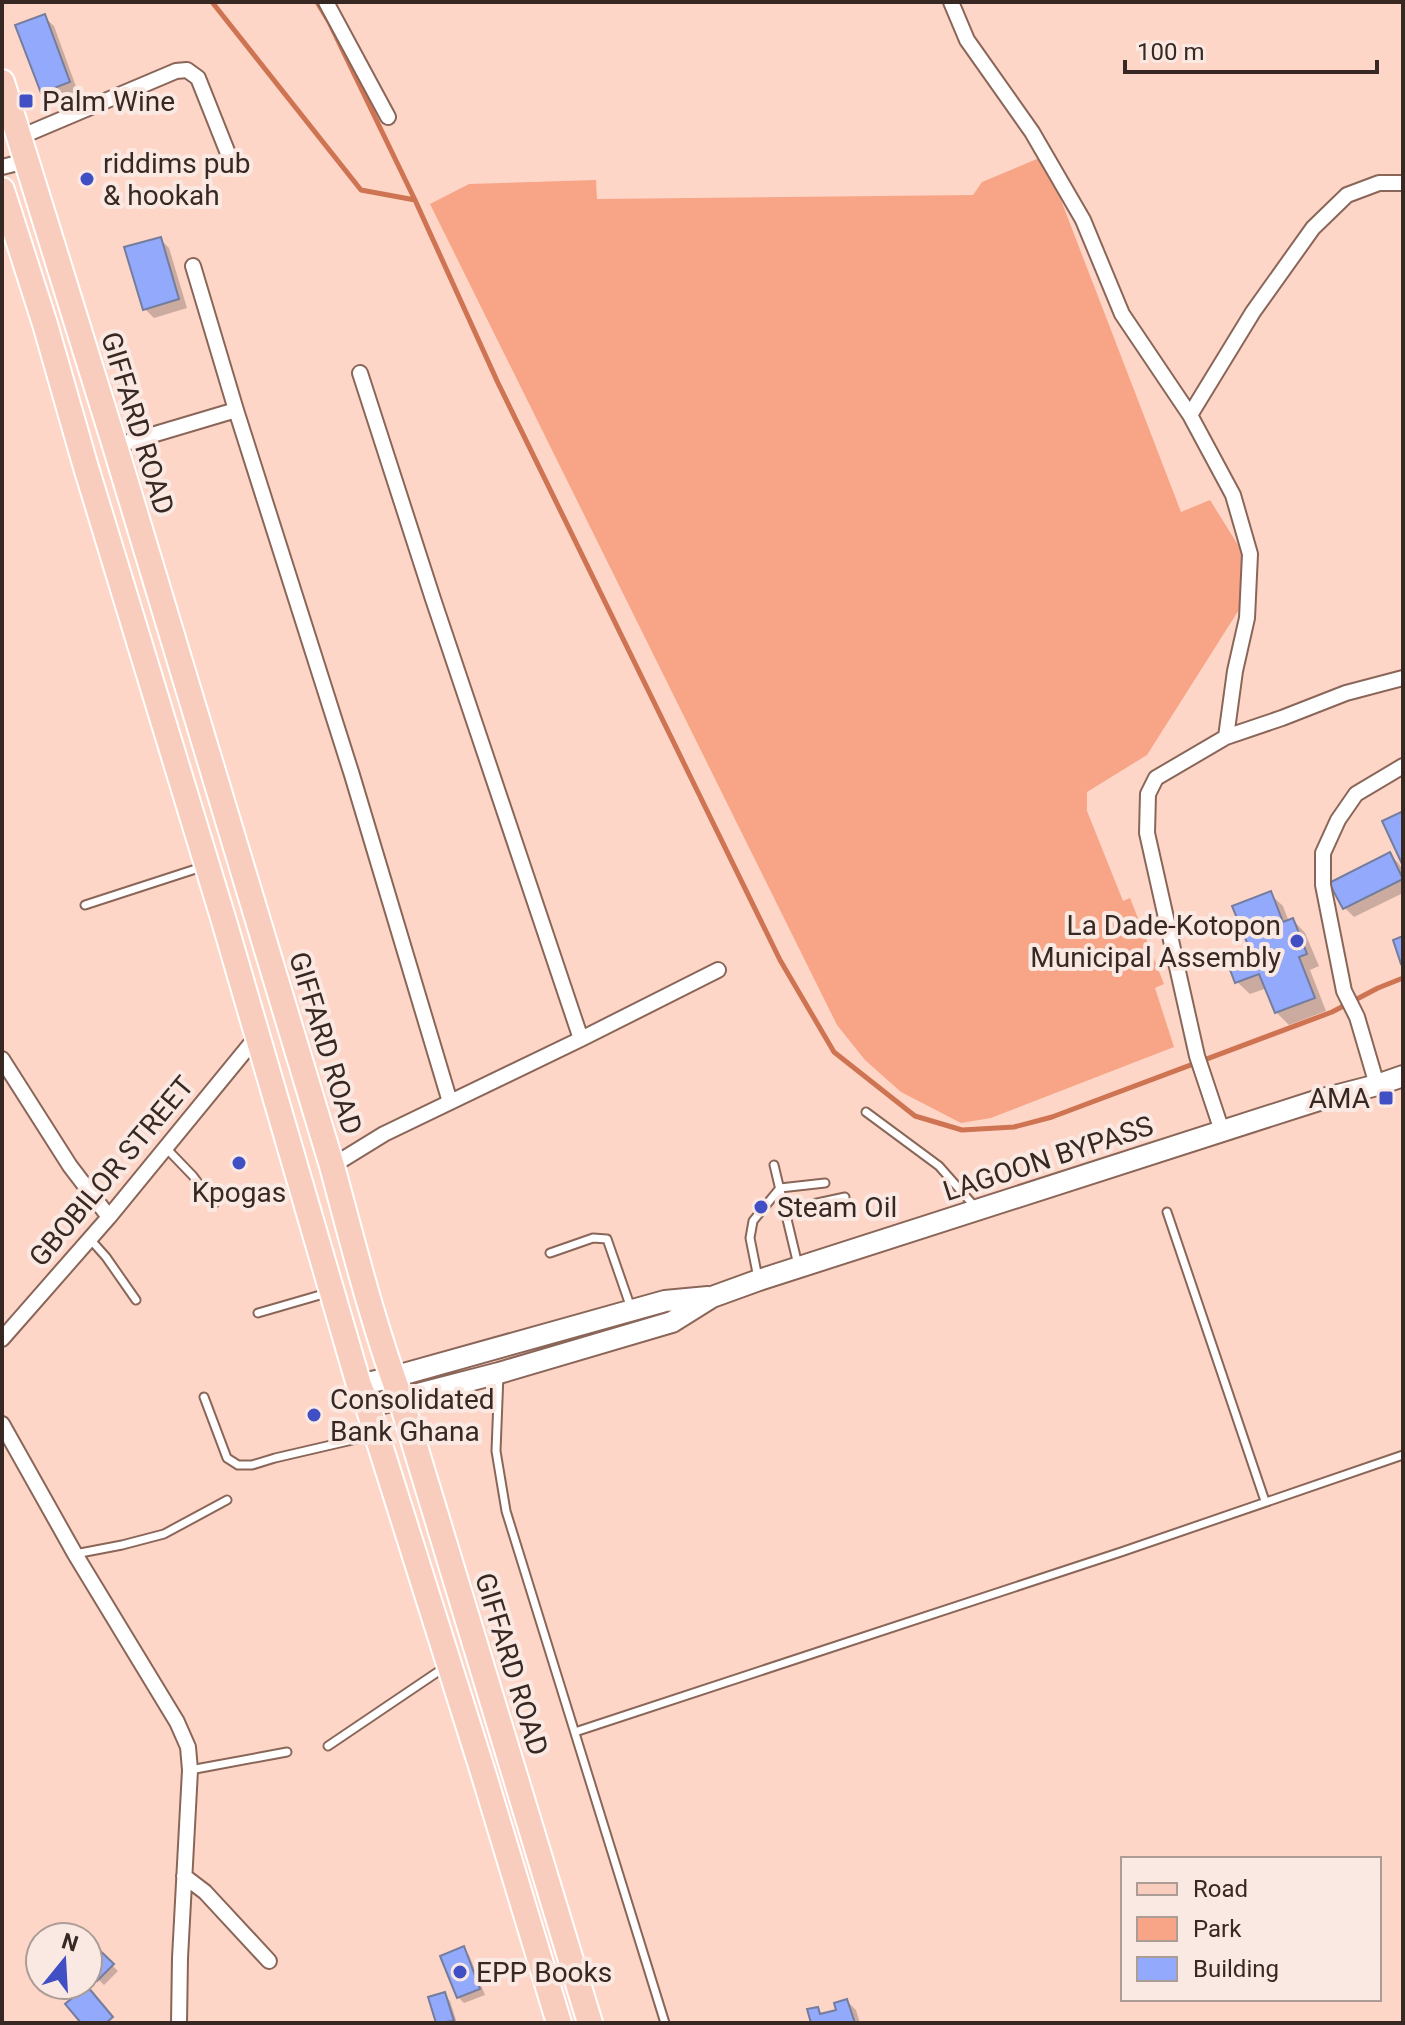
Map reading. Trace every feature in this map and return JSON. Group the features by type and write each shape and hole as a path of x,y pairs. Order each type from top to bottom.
{"main road":[{"name":"GIFFARD ROAD","path":"2,82 115,446 590,2023"},
{"path":"2,188 364,1396 559,2023"}],"street":[{"path":"326,2 388,117"},
{"path":"951,2 967,40 1032,132 1083,220 1122,314 1190,415 1233,495 1250,554 1247,618 1235,671 1226,737"},
{"path":"20,137 176,71 187,70 198,78 231,161"},
{"path":"2,167 29,170"},
{"path":"2,188 29,170"},
{"path":"1190,415 1253,312 1313,228 1347,195 1379,183 1403,183"},
{"path":"193,266 352,775 450,1102"},
{"path":"360,373 581,1039"},
{"path":"115,446 236,410"},
{"path":"1222,1131 1199,1063 1147,833 1148,794 1156,778 1226,737 1346,693 1403,678"},
{"path":"1377,1085 1357,1017 1344,991 1323,885 1323,853 1338,820 1356,794 1403,766"},
{"path":"332,1166 384,1134 718,970"},
{"name":"GBOBILOR STREET","path":"2,1339 109,1217 258,1035"},
{"path":"2,1059 6,1076 109,1217"},
{"name":"LAGOON BYPASS","path":"397,1388 499,1373 672,1322 712,1297 759,1280 1319,1100 1403,1076"},
{"name":"LAGOON BYPASS","path":"364,1396 397,1388 632,1310 665,1301 712,1297"},
{"path":"2,1424 75,1554 177,1722 188,1747 190,1770 179,2023"},
{"path":"184,1876 205,1892 269,1961"}],"lane":[{"path":"85,905 207,866"},
{"path":"866,1112 939,1166 977,1210"},
{"path":"166,1148 214,1204"},
{"path":"774,1165 799,1267"},
{"path":"759,1280 750,1238 753,1221 780,1188 825,1183"},
{"path":"785,1210 845,1197"},
{"path":"1167,1212 1265,1501"},
{"path":"550,1253 593,1238 607,1239 632,1310"},
{"path":"90,1239 136,1300"},
{"path":"258,1313 333,1291"},
{"path":"499,1373 496,1451 506,1511 665,2023"},
{"path":"204,1397 227,1458 238,1465 252,1465 377,1434"},
{"path":"575,1732 1121,1552 1403,1455"},
{"path":"75,1554 164,1534 227,1500"},
{"path":"328,1746 449,1664"},
{"path":"190,1770 287,1752"}],"green space":[{"path":"1044,156 1181,512 1210,500 1243,553 1242,605 1147,755 1087,792 1087,811 1123,901 1130,898 1164,984 1155,988 1174,1047 991,1118 961,1123 901,1092 865,1060 837,1025 430,204 469,184 596,180 597,199 973,195 982,182"}],"building":[{"path":"45,14 70,82 41,93 15,25"},
{"path":"161,237 179,299 143,310 124,247"},
{"path":"1401,812 1403,817 1403,866 1382,821"},
{"path":"1390,852 1403,879 1343,909 1329,883"},
{"path":"1271,891 1283,922 1293,918 1307,954 1299,957 1315,998 1275,1013 1259,974 1235,983 1226,959 1250,950 1232,906"},
{"path":"1403,936 1403,963 1401,964 1393,940"},
{"name":"EPP Books","path":"464,1946 480,1989 457,1998 440,1956"},
{"path":"104,1954 114,1964 104,1974"},
{"path":"445,1992 454,2021 436,2023 428,1997"},
{"path":"847,1999 855,2023 811,2023 807,2009 818,2007 820,2014 836,2010 834,2003"},
{"path":"69,2001 100,2001 113,2017 106,2023 81,2023 65,2004"}],"waterway":[{"path":"212,2 361,190 415,200"},
{"path":"317,2 415,200 498,383 780,960 834,1052 915,1116 962,1130 1014,1127 1052,1117 1332,1012 1403,978"}],"place":[{"name":"Palm Wine","path":"26,101"},
{"name":"riddims pub & hookah","path":"87,179"},
{"name":"La Dade-Kotopon Municipal Assembly","path":"1297,941"},
{"name":"AMA","path":"1386,1098"},
{"name":"Kpogas","path":"239,1163"},
{"name":"Steam Oil","path":"761,1207"},
{"name":"Consolidated Bank Ghana","path":"314,1415"},
{"name":"EPP Books","path":"460,1972"}]}
